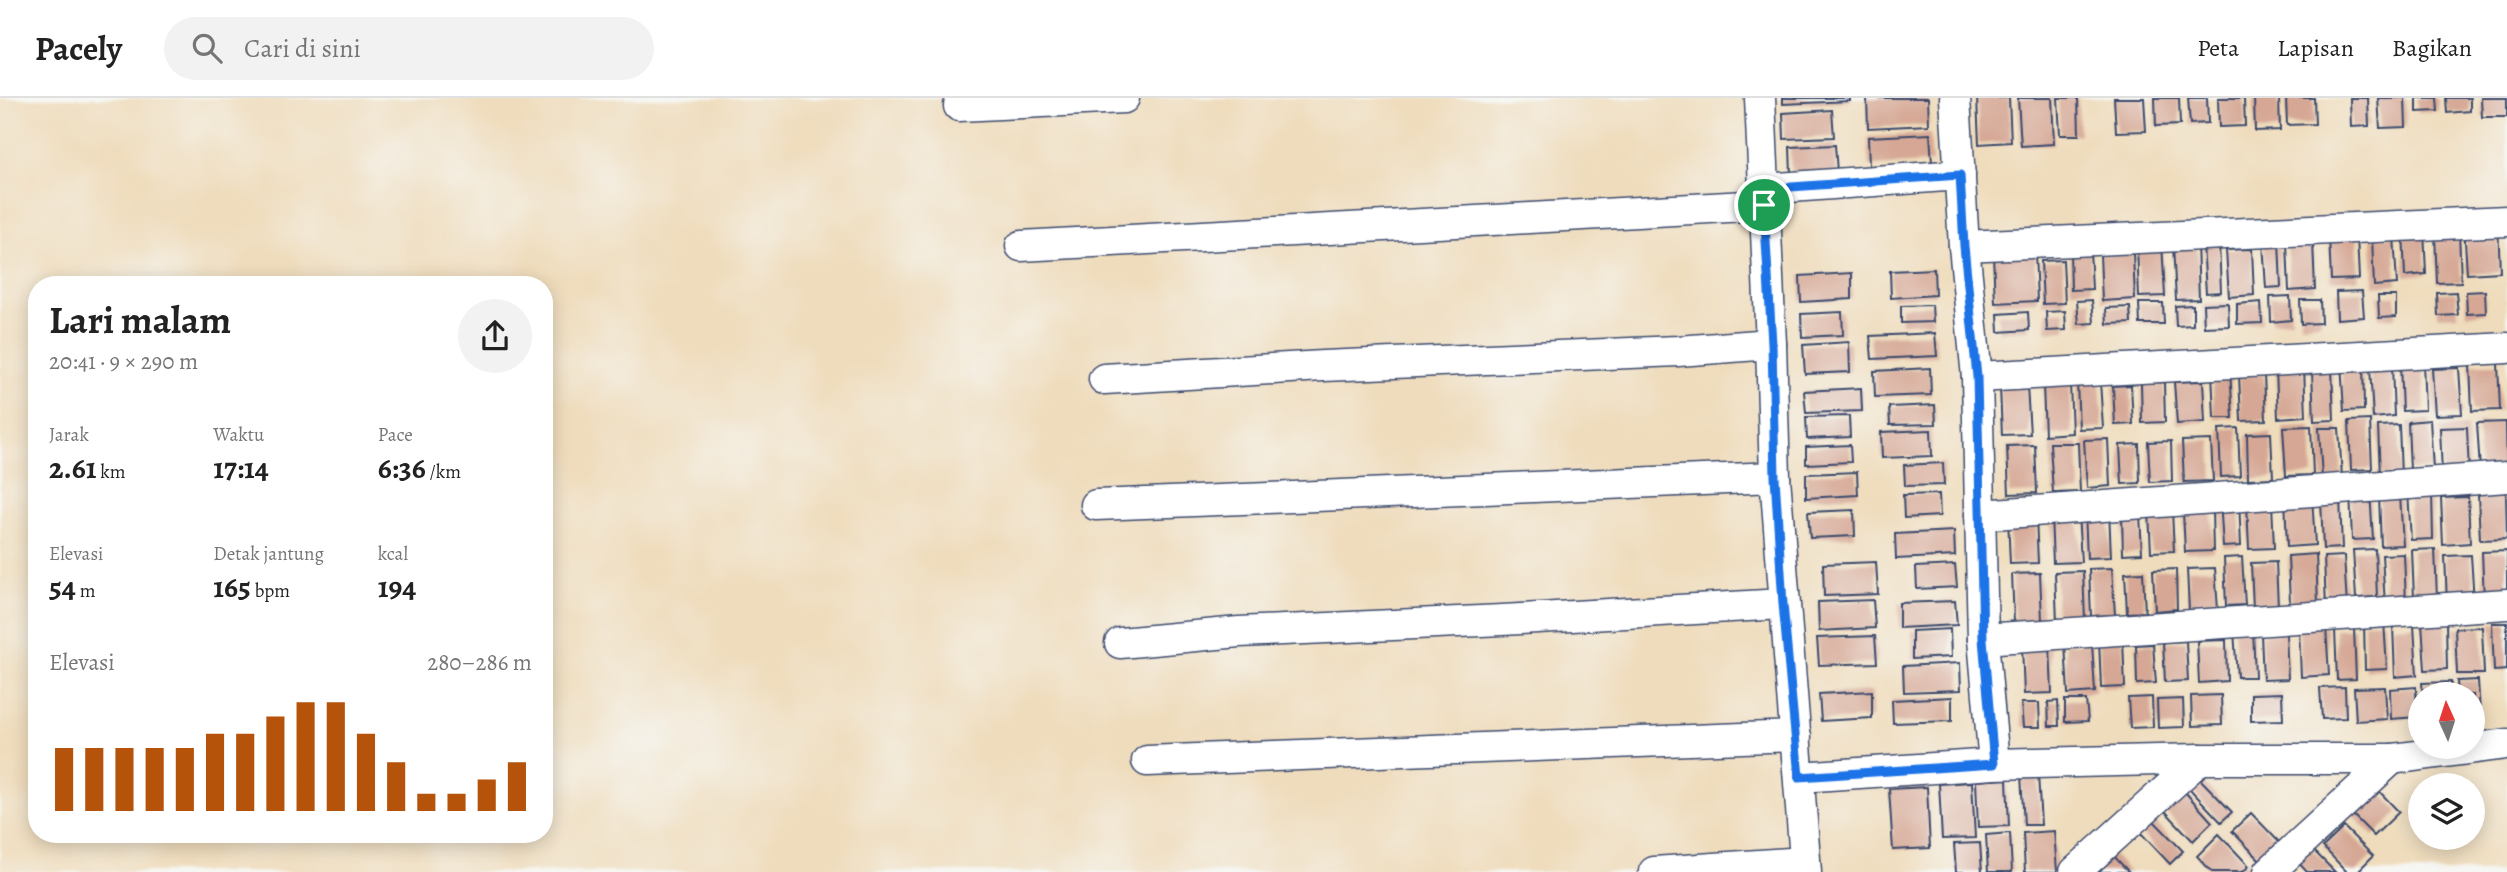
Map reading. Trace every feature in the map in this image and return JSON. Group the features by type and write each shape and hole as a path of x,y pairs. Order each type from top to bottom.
{"street":[{"path":"959,106 1124,98"},
{"path":"1654,872 1805,867 1775,477 1772,344 1760,98"},
{"path":"1955,98 1964,246 1977,377 1983,639 1994,764"},
{"path":"1021,246 1764,197 1960,175"},
{"path":"1964,246 2507,220"},
{"path":"1104,379 1772,344"},
{"path":"1977,377 2507,348"},
{"path":"1096,505 1775,477"},
{"path":"1980,515 2507,477"},
{"path":"1120,643 1239,632 1783,604"},
{"path":"1983,639 2507,604"},
{"path":"1147,761 1796,736"},
{"path":"1799,777 1994,764 2200,759 2392,760 2507,744"},
{"path":"2075,872 2200,759"},
{"path":"2269,872 2392,760"}],"building":[{"path":"1783,98 1850,98 1850,101 1783,104"},
{"path":"1867,98 1928,98 1929,125 1868,128"},
{"path":"1977,98 2009,98 2011,142 1979,144"},
{"path":"2018,98 2052,98 2054,144 2021,146"},
{"path":"2058,98 2078,98 2079,135 2060,135"},
{"path":"2114,98 2144,98 2146,131 2116,132"},
{"path":"2155,98 2179,98 2180,125 2156,126"},
{"path":"2188,98 2207,98 2208,123 2190,124"},
{"path":"2218,98 2244,98 2245,126 2219,127"},
{"path":"2254,98 2279,98 2280,130 2255,131"},
{"path":"2286,98 2314,98 2315,124 2287,125"},
{"path":"2350,98 2368,98 2369,126 2351,127"},
{"path":"2378,98 2405,98 2406,127 2380,128"},
{"path":"2417,98 2437,98 2438,111 2417,112"},
{"path":"2446,98 2470,98 2470,111 2447,113"},
{"path":"2481,98 2507,98 2507,117 2482,117"},
{"path":"1832,110 1834,137 1784,139 1783,113"},
{"path":"1930,134 1932,163 1869,166 1868,137"},
{"path":"1835,145 1837,172 1791,175 1790,147"},
{"path":"2498,223 2500,272 2467,274 2464,224"},
{"path":"2424,229 2426,274 2405,276 2403,230"},
{"path":"2459,231 2461,282 2437,283 2435,232"},
{"path":"2357,235 2359,279 2331,280 2329,236"},
{"path":"2394,236 2397,284 2374,286 2372,237"},
{"path":"2279,241 2281,287 2266,288 2263,242"},
{"path":"2219,242 2221,292 2206,293 2203,243"},
{"path":"2313,242 2315,289 2289,291 2287,243"},
{"path":"2162,243 2165,296 2139,297 2137,245"},
{"path":"2197,243 2199,299 2176,300 2173,245"},
{"path":"2252,249 2254,295 2229,297 2226,250"},
{"path":"2090,250 2092,289 2071,290 2070,251"},
{"path":"2035,252 2037,301 1995,303 1993,254"},
{"path":"2133,253 2135,299 2102,301 2100,254"},
{"path":"2063,260 2065,303 2043,304 2041,261"},
{"path":"1934,269 1935,295 1891,298 1890,271"},
{"path":"1852,273 1852,299 1801,302 1800,276"},
{"path":"2362,291 2364,317 2337,319 2336,292"},
{"path":"2485,291 2486,313 2467,314 2466,292"},
{"path":"2456,292 2458,315 2438,316 2437,293"},
{"path":"2290,296 2291,320 2271,322 2270,297"},
{"path":"2378,296 2396,296 2396,317 2379,318"},
{"path":"2092,300 2094,323 2079,324 2077,301"},
{"path":"2300,300 2320,300 2321,323 2301,324"},
{"path":"2261,302 2262,323 2237,324 2237,304"},
{"path":"2139,303 2163,303 2164,324 2140,324"},
{"path":"2228,303 2229,326 2204,327 2203,304"},
{"path":"1932,305 1933,322 1901,323 1901,306"},
{"path":"2193,305 2193,325 2176,326 2175,306"},
{"path":"2130,307 2131,323 2107,324 2106,308"},
{"path":"2065,311 2066,330 2047,331 2046,312"},
{"path":"1842,312 1843,335 1802,337 1801,314"},
{"path":"2028,312 2029,330 1999,332 1998,314"},
{"path":"1935,333 1937,356 1872,359 1870,336"},
{"path":"1849,342 1850,372 1805,374 1803,345"},
{"path":"2363,362 2364,410 2344,411 2341,363"},
{"path":"2423,362 2425,410 2402,411 2400,363"},
{"path":"2470,364 2498,364 2500,410 2472,411"},
{"path":"2392,366 2394,416 2373,418 2370,367"},
{"path":"2304,367 2306,416 2278,418 2276,369"},
{"path":"1930,368 1931,395 1875,397 1874,371"},
{"path":"2459,368 2462,414 2435,415 2432,369"},
{"path":"2332,369 2334,420 2314,421 2312,370"},
{"path":"2230,370 2233,418 2214,418 2212,371"},
{"path":"2264,374 2266,420 2241,421 2239,375"},
{"path":"2077,381 2100,381 2103,428 2079,429"},
{"path":"2203,381 2205,422 2177,424 2174,382"},
{"path":"2164,382 2165,422 2142,423 2141,383"},
{"path":"2070,384 2072,433 2045,435 2043,385"},
{"path":"2131,385 2133,424 2115,425 2113,386"},
{"path":"2027,386 2030,434 2002,435 2000,387"},
{"path":"1861,388 1862,411 1806,413 1804,391"},
{"path":"1935,405 1936,424 1890,425 1889,407"},
{"path":"1849,416 1850,437 1807,439 1806,417"},
{"path":"2370,420 2372,469 2351,470 2349,421"},
{"path":"2430,420 2433,469 2410,470 2408,422"},
{"path":"2506,422 2507,469 2480,470 2477,423"},
{"path":"2399,425 2401,475 2380,476 2378,426"},
{"path":"2311,426 2313,475 2286,476 2283,427"},
{"path":"2467,427 2469,473 2442,474 2440,428"},
{"path":"2238,428 2240,476 2221,477 2219,429"},
{"path":"2319,428 2339,428 2342,478 2322,479"},
{"path":"1931,430 1932,456 1882,458 1881,432"},
{"path":"2271,433 2273,478 2248,479 2247,434"},
{"path":"2108,439 2110,486 2087,488 2084,440"},
{"path":"2211,440 2213,481 2184,482 2182,441"},
{"path":"2171,441 2172,481 2150,482 2148,442"},
{"path":"2050,443 2078,443 2080,492 2053,493"},
{"path":"2139,444 2140,483 2122,484 2120,445"},
{"path":"1850,445 1851,462 1806,464 1806,447"},
{"path":"2035,445 2037,493 2009,494 2007,446"},
{"path":"1943,463 1944,485 1905,486 1904,465"},
{"path":"1857,472 1858,495 1806,498 1806,474"},
{"path":"2350,491 2370,491 2373,539 2352,540"},
{"path":"2432,491 2433,539 2411,540 2408,492"},
{"path":"2506,492 2507,539 2480,540 2478,494"},
{"path":"1939,494 1940,516 1904,518 1903,495"},
{"path":"2400,495 2403,545 2381,546 2379,496"},
{"path":"2312,496 2315,545 2287,547 2285,497"},
{"path":"2468,497 2470,543 2443,545 2441,498"},
{"path":"2321,498 2340,498 2342,548 2323,549"},
{"path":"2220,499 2239,499 2241,546 2223,547"},
{"path":"2272,503 2274,548 2249,549 2247,504"},
{"path":"2109,509 2111,557 2087,558 2085,511"},
{"path":"1854,510 1855,536 1810,538 1808,512"},
{"path":"2212,510 2213,551 2185,552 2183,511"},
{"path":"2172,511 2174,551 2151,552 2149,512"},
{"path":"2078,513 2081,562 2053,563 2051,514"},
{"path":"2140,514 2142,553 2123,554 2122,515"},
{"path":"2036,515 2038,563 2010,564 2008,516"},
{"path":"1954,531 1955,556 1896,559 1895,534"},
{"path":"2375,549 2377,597 2356,598 2353,550"},
{"path":"2435,549 2437,598 2414,598 2412,550"},
{"path":"2507,551 2507,598 2484,599 2482,552"},
{"path":"2316,554 2318,604 2290,605 2288,556"},
{"path":"2404,554 2406,603 2385,605 2382,555"},
{"path":"2471,555 2474,602 2447,603 2445,556"},
{"path":"2344,556 2347,607 2326,608 2324,557"},
{"path":"2242,557 2245,605 2226,606 2224,558"},
{"path":"1876,562 1878,594 1824,596 1823,564"},
{"path":"2276,562 2278,607 2253,608 2251,563"},
{"path":"1955,565 1957,587 1917,589 1916,567"},
{"path":"2112,568 2115,615 2091,616 2089,569"},
{"path":"2215,568 2218,610 2189,611 2187,569"},
{"path":"2176,569 2177,609 2155,611 2153,570"},
{"path":"2083,571 2085,620 2057,622 2055,572"},
{"path":"2143,572 2145,612 2127,613 2125,573"},
{"path":"2040,573 2042,621 2014,623 2012,574"},
{"path":"1873,600 1875,628 1819,631 1818,602"},
{"path":"1955,601 1957,625 1899,628 1899,603"},
{"path":"2384,621 2387,669 2365,670 2364,622"},
{"path":"2446,621 2447,669 2425,670 2422,622"},
{"path":"2492,623 2507,623 2507,670 2494,671"},
{"path":"2414,625 2417,675 2395,677 2393,626"},
{"path":"2326,626 2329,675 2301,677 2299,628"},
{"path":"2482,627 2484,674 2457,674 2455,628"},
{"path":"2354,628 2356,679 2337,680 2335,629"},
{"path":"1950,629 1951,657 1912,659 1912,631"},
{"path":"2253,629 2255,677 2237,677 2234,630"},
{"path":"2286,633 2288,679 2263,680 2261,634"},
{"path":"1875,636 1877,663 1819,665 1817,638"},
{"path":"2099,640 2123,640 2125,687 2101,688"},
{"path":"2226,640 2227,681 2199,683 2197,641"},
{"path":"2186,641 2188,681 2165,682 2163,642"},
{"path":"2092,643 2095,692 2068,694 2065,644"},
{"path":"2153,644 2156,683 2137,684 2136,645"},
{"path":"2050,645 2052,693 2024,694 2022,646"},
{"path":"1960,663 1961,690 1904,692 1903,666"},
{"path":"2478,680 2478,682 2457,682"},
{"path":"2345,687 2346,718 2322,719 2320,688"},
{"path":"2385,687 2387,719 2356,721 2354,688"},
{"path":"2408,688 2408,718 2391,719 2390,689"},
{"path":"1872,691 1872,718 1821,721 1819,694"},
{"path":"2282,693 2283,720 2251,721 2251,694"},
{"path":"2221,695 2222,725 2192,726 2191,696"},
{"path":"1952,697 1952,721 1893,723 1892,700"},
{"path":"2152,697 2153,727 2130,728 2128,698"},
{"path":"2183,699 2184,727 2158,728 2157,700"},
{"path":"2065,700 2086,700 2088,721 2065,722"},
{"path":"2058,701 2059,726 2049,726 2048,702"},
{"path":"2021,703 2039,703 2040,727 2023,727"},
{"path":"2038,774 2041,825 2024,825 2021,775"},
{"path":"2197,776 2232,812 2221,822 2187,786"},
{"path":"2007,779 2009,826 1978,827 1976,781"},
{"path":"1972,782 1975,838 1942,839 1939,784"},
{"path":"1927,787 1930,848 1893,850 1889,789"},
{"path":"2377,789 2399,812 2374,836 2351,813"},
{"path":"2185,792 2212,822 2193,841 2165,811"},
{"path":"2251,813 2281,844 2262,862 2232,831"},
{"path":"2152,819 2183,851 2170,864 2139,831"},
{"path":"2344,827 2373,856 2357,872 2347,872 2323,847"},
{"path":"2054,831 2057,872 2025,872 2023,833"},
{"path":"2010,833 2012,872 1988,872 1986,835"},
{"path":"2219,834 2249,866 2243,872 2212,872 2197,856"},
{"path":"1980,843 1982,872 1956,872 1954,844"},
{"path":"2311,848 2335,872 2307,872 2297,861"},
{"path":"2110,852 2129,872 2089,872"}],"route":[{"path":"1960,175 1977,377 1983,639 1994,764 1799,777 1783,604 1775,477 1772,344 1764,205 1763,189 1960,175"}]}
